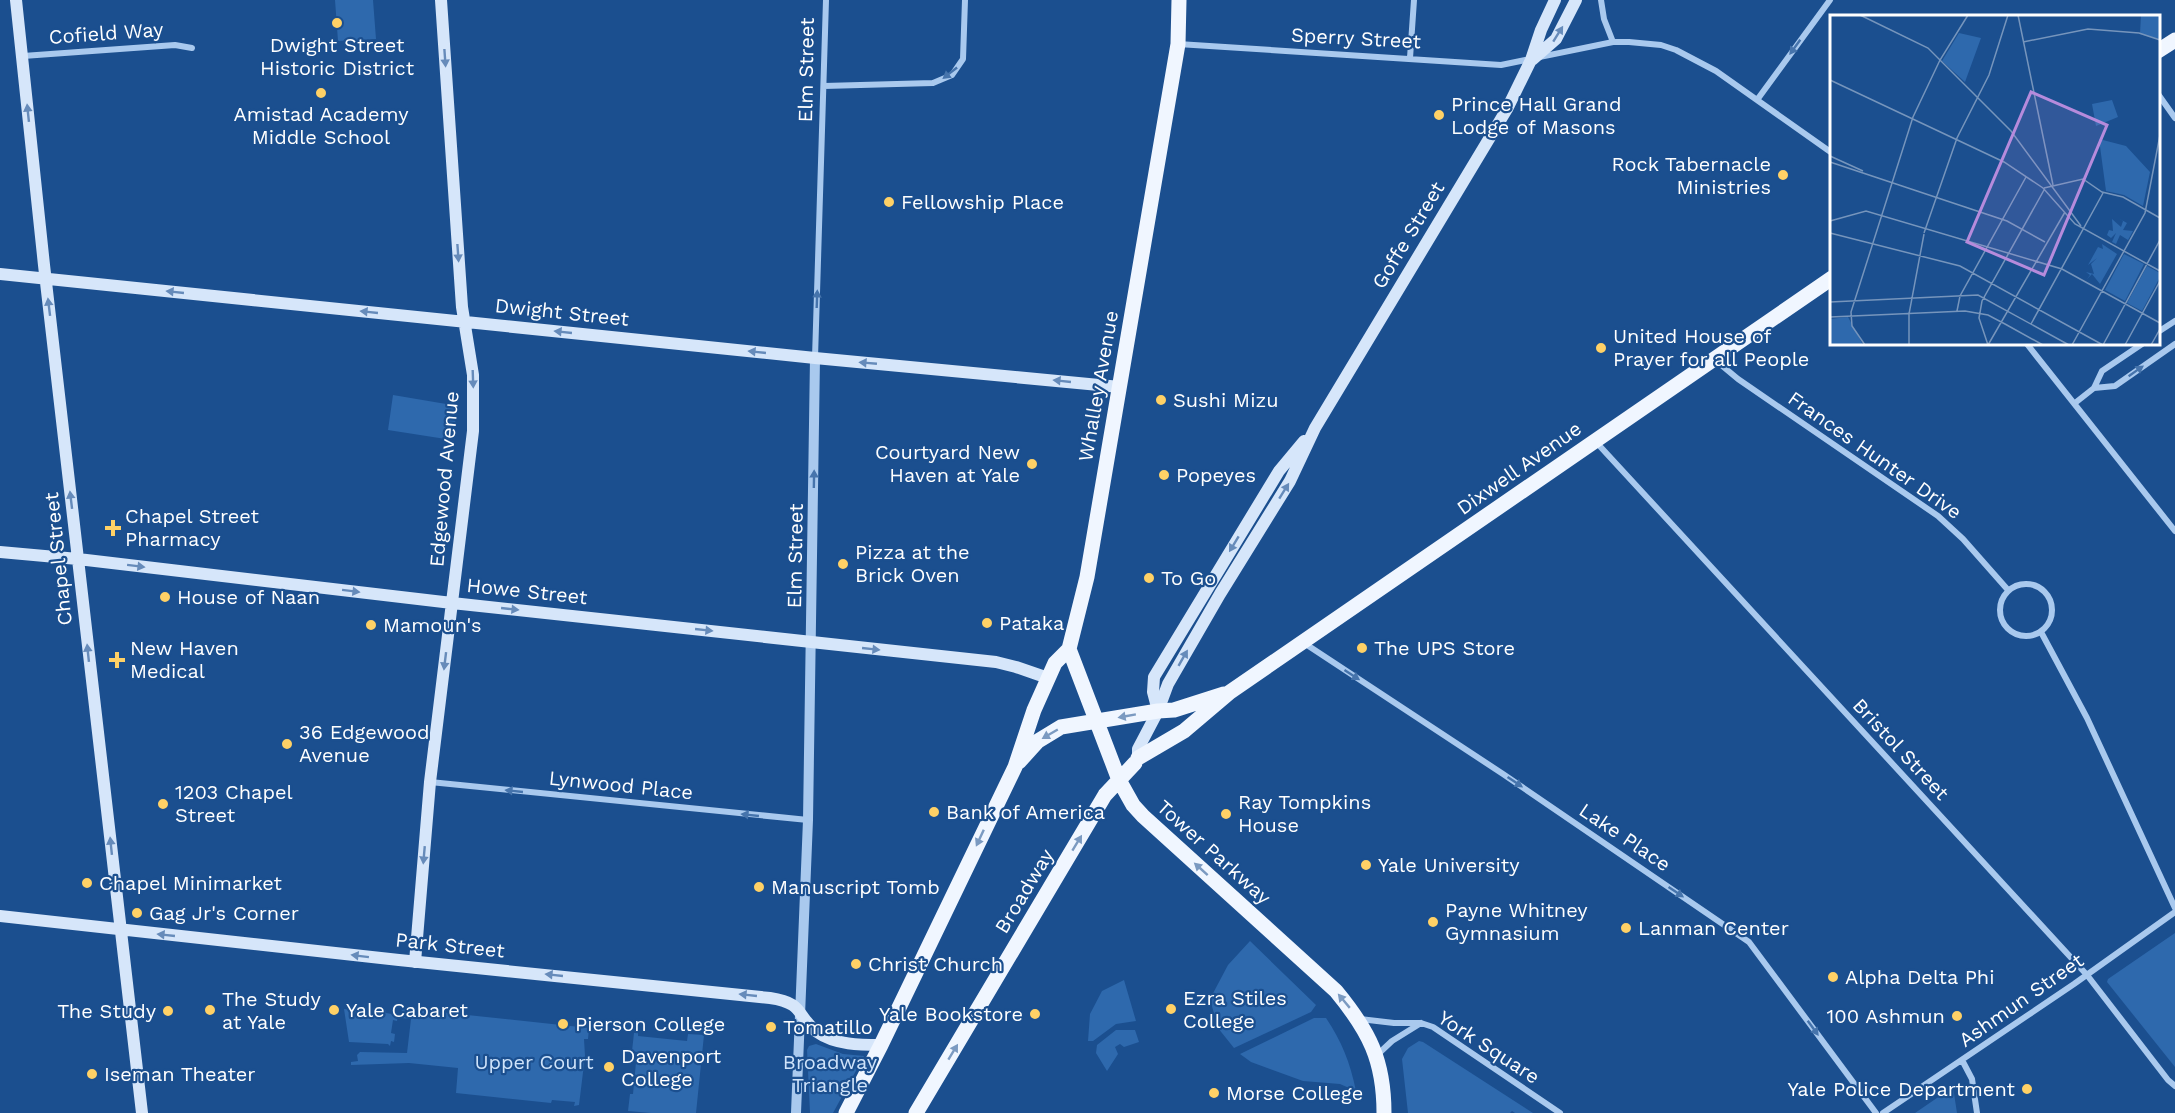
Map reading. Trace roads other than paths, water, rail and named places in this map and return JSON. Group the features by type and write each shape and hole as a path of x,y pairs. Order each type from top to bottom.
{"main road":[{"name":"Chapel Street","path":"16,0 45,279 142,1113"},
{"name":"Edgewood Avenue","path":"415,962 430,782 473,431 473,375 463,321 441,0"},
{"name":"Whalley Avenue","path":"1015,766 1034,710 1048,678 1055,663 1069,649 1087,577 1178,44 1179,0"},
{"name":"Goffe Street","path":"1137,761 1138,749 1158,711 1168,684 1290,481 1315,428 1507,109 1531,60 1541,30 1555,0"},
{"name":"Goffe Street","path":"1531,60 1556,39 1576,0"},
{"path":"2160,50 2175,40"},
{"name":"Dwight Street","path":"0,274 1120,387"},
{"name":"Dixwell Avenue","path":"1137,761 1184,731 1230,692 1830,279"},
{"name":"Howe Street","path":"0,552 996,662 1048,678"},
{"name":"Tower Parkway","path":"1069,649 1119,780 1133,805 1336,992 1359,1019 1376,1056 1384,1113"},
{"name":"Dixwell Avenue","path":"1015,766 1038,741 1062,727 1174,710 1230,692"},
{"name":"Broadway","path":"916,1113 1105,795 1137,761"},
{"path":"846,1113 882,1045 1015,766"},
{"name":"Park Street","path":"0,916 770,998 783,1000 795,1006 818,1033 829,1038 849,1044 882,1045"}],"street":[{"name":"Elm Street","path":"796,1113 813,642 815,358 826,0"},
{"path":"824,86 933,83 952,75 963,59 965,0"},
{"path":"1410,58 1414,0"},
{"path":"1601,0 1604,19 1613,42"},
{"path":"1757,100 1830,0"},
{"name":"Sperry Street","path":"1178,44 1501,65 1613,42 1645,43 1676,50 1716,70 1830,152"},
{"name":"Cofield Way","path":"22,56 175,45 192,48"},
{"path":"2160,97 2175,118"},
{"path":"2160,331 2175,321"},
{"path":"2094,388 2115,386 2175,344"},
{"path":"2028,345 2175,531"},
{"path":"2075,403 2094,388 2102,371 2141,345"},
{"name":"Frances Hunter Drive","path":"1713,358 1738,379 1938,516 1963,539 2008,590"},
{"name":"Bristol Street","path":"1596,441 2087,975 2175,1086"},
{"path":"2025,584 2034,585 2046,592 2052,609 2051,618 2041,632 2032,636 2023,636 2014,634 2007,628 2002,621 2000,606 2008,590 2016,585 2025,584"},
{"path":"2041,632 2087,718 2175,910"},
{"name":"Lake Place","path":"1303,643 1503,774 1749,942 1876,1113"},
{"name":"Lynwood Place","path":"430,782 808,820"},
{"name":"Ashmun Street","path":"1883,1113 2087,975 2175,910"},
{"name":"York Square","path":"1359,1019 1421,1023 1433,1027 1560,1113"},
{"path":"1376,1056 1392,1041 1421,1023"},
{"path":"1962,1060 1972,1079 1977,1113"}],"place":[{"name":"Dwight Street Historic District","path":"337,23"},
{"name":"Amistad Academy Middle School","path":"321,93"},
{"name":"Prince Hall Grand Lodge of Masons","path":"1439,115"},
{"name":"Rock Tabernacle Ministries","path":"1783,175"},
{"name":"Fellowship Place","path":"889,202"},
{"name":"United House of Prayer for all People","path":"1601,348"},
{"name":"Sushi Mizu","path":"1161,400"},
{"name":"Courtyard New Haven at Yale","path":"1032,464"},
{"name":"Popeyes","path":"1164,475"},
{"name":"Chapel Street Pharmacy","path":"113,528"},
{"name":"Pizza at the Brick Oven","path":"843,564"},
{"name":"To Go","path":"1149,578"},
{"name":"House of Naan","path":"165,597"},
{"name":"Pataka","path":"987,623"},
{"name":"Mamoun's","path":"371,625"},
{"name":"The UPS Store","path":"1362,648"},
{"name":"New Haven Medical","path":"117,660"},
{"name":"36 Edgewood Avenue","path":"287,744"},
{"name":"1203 Chapel Street","path":"163,804"},
{"name":"Bank of America","path":"934,812"},
{"name":"Ray Tompkins House","path":"1226,814"},
{"name":"Yale University","path":"1366,865"},
{"name":"Chapel Minimarket","path":"87,883"},
{"name":"Manuscript Tomb","path":"759,887"},
{"name":"Gag Jr's Corner","path":"137,913"},
{"name":"Payne Whitney Gymnasium","path":"1433,922"},
{"name":"Lanman Center","path":"1626,928"},
{"name":"Christ Church","path":"856,964"},
{"name":"Alpha Delta Phi","path":"1833,977"},
{"name":"Ezra Stiles College","path":"1171,1009"},
{"name":"The Study at Yale","path":"210,1010"},
{"name":"Yale Cabaret","path":"334,1010"},
{"name":"The Study","path":"168,1011"},
{"name":"Yale Bookstore","path":"1035,1014"},
{"name":"100 Ashmun","path":"1957,1016"},
{"name":"Pierson College","path":"563,1024"},
{"name":"Tomatillo","path":"771,1027"},
{"name":"Davenport College","path":"609,1067"},
{"name":"Iseman Theater","path":"92,1074"},
{"name":"Yale Police Department","path":"2027,1089"},
{"name":"Morse College","path":"1214,1093"}],"park label":[{"name":"Upper Court","path":"534,1062"},
{"name":"Broadway Triangle","path":"830,1074"}]}
